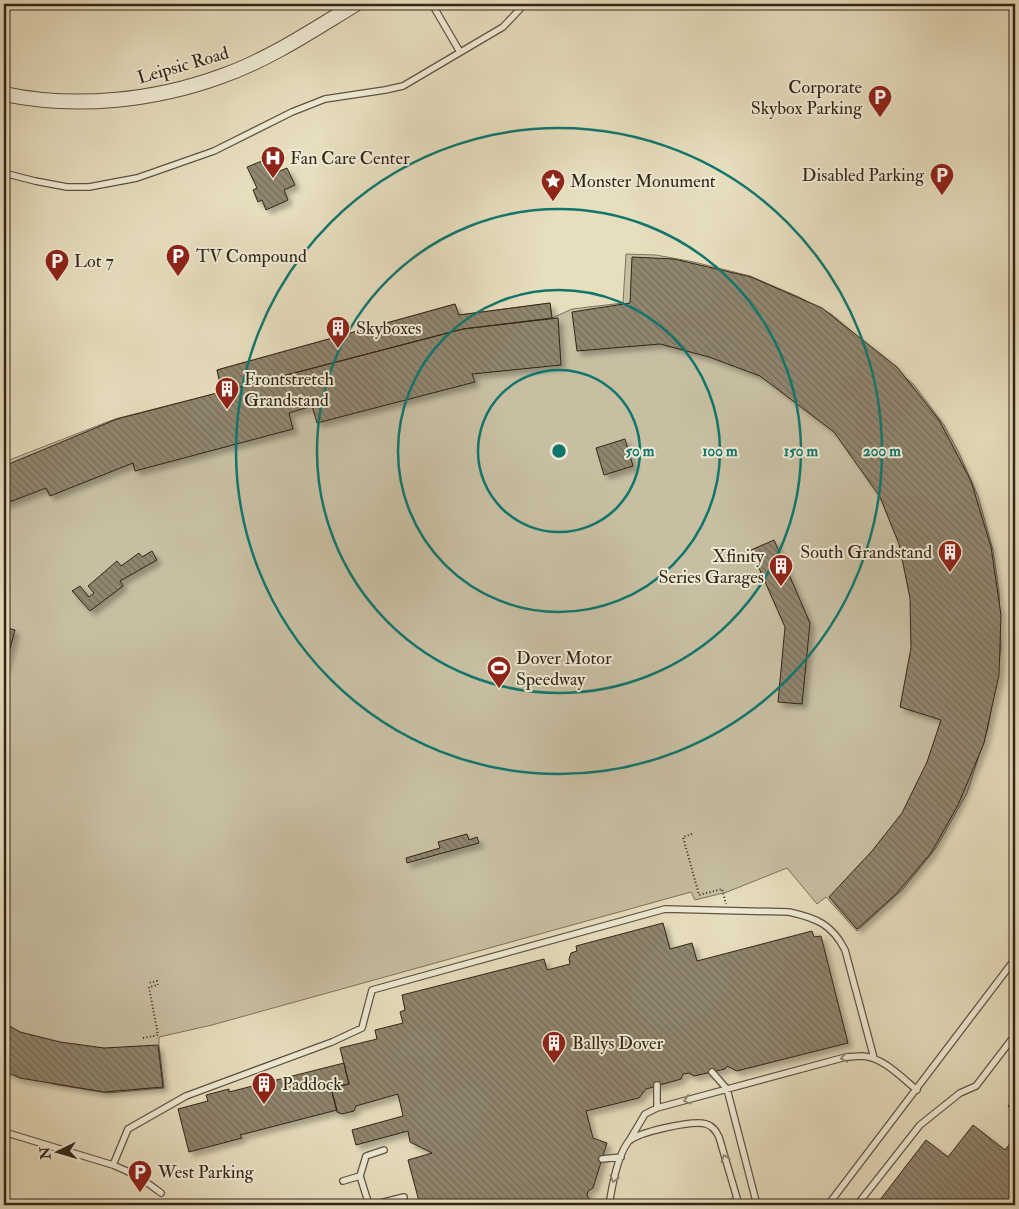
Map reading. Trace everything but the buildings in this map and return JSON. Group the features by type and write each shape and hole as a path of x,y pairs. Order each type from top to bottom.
{"street":[{"name":"Leipsic Road","path":"4,94 70,101 98,100 132,98 190,86 222,76 252,63 307,34 356,4"}],"lane":[{"path":"432,4 460,52"},
{"path":"4,173 67,187 89,187 137,178 214,151 292,112 325,99 403,86 503,27 520,9 522,4"},
{"path":"114,1164 128,1128 186,1096 332,1042 362,1028 372,990 665,909 789,912 808,916 823,922 833,931 845,950 874,1058"},
{"path":"828,1205 1015,960"},
{"path":"857,1205 920,1124 960,1092 976,1086 1015,1035"},
{"path":"609,1205 621,1157 644,1114 657,1108 846,1057 862,1056 874,1058 917,1090"},
{"path":"712,1072 727,1089 757,1205"},
{"path":"657,1086 657,1108"},
{"path":"629,1141 640,1135 682,1125 709,1124 716,1130 719,1137 738,1202 728,1205"},
{"path":"4,1132 114,1164 146,1181 161,1193"},
{"path":"384,1150 366,1156 360,1176 370,1205 404,1197"},
{"path":"602,1159 621,1157"},
{"path":"343,1181 360,1176"}],"path":[{"path":"692,834 683,837 699,896 722,889 727,911"},
{"path":"143,1038 158,1035 149,987 158,985 157,981 148,983"}],"shaded area":[{"name":"Dover Motor Speedway","path":"626,254 656,255 750,276 799,297 831,314 914,385 944,425 959,453 978,496 993,550 999,592 1001,649 988,728 967,793 936,848 903,889 857,931 826,897 817,904 787,868 727,892 695,900 691,892 212,1025 159,1037 164,1088 108,1093 58,1085 4,1071 4,462 115,419 222,392 217,370 455,304 459,315 550,303 552,318 572,309 623,303"}],"waterway":[{"path":"142,8 150,4"}],"place":[{"name":"Corporate Skybox Parking","path":"880,118"},
{"name":"Fan Care Center","path":"273,179"},
{"name":"Disabled Parking","path":"942,196"},
{"name":"Monster Monument","path":"553,202"},
{"name":"TV Compound","path":"178,277"},
{"name":"Lot 7","path":"57,282"},
{"name":"Skyboxes","path":"338,349"},
{"name":"Frontstretch Grandstand","path":"227,410"},
{"name":"South Grandstand","path":"950,573"},
{"name":"Xfinity Series Garages","path":"781,587"},
{"name":"Dover Motor Speedway","path":"499,689"},
{"name":"Ballys Dover","path":"554,1064"},
{"name":"Paddock","path":"264,1105"},
{"name":"West Parking","path":"140,1193"}]}
